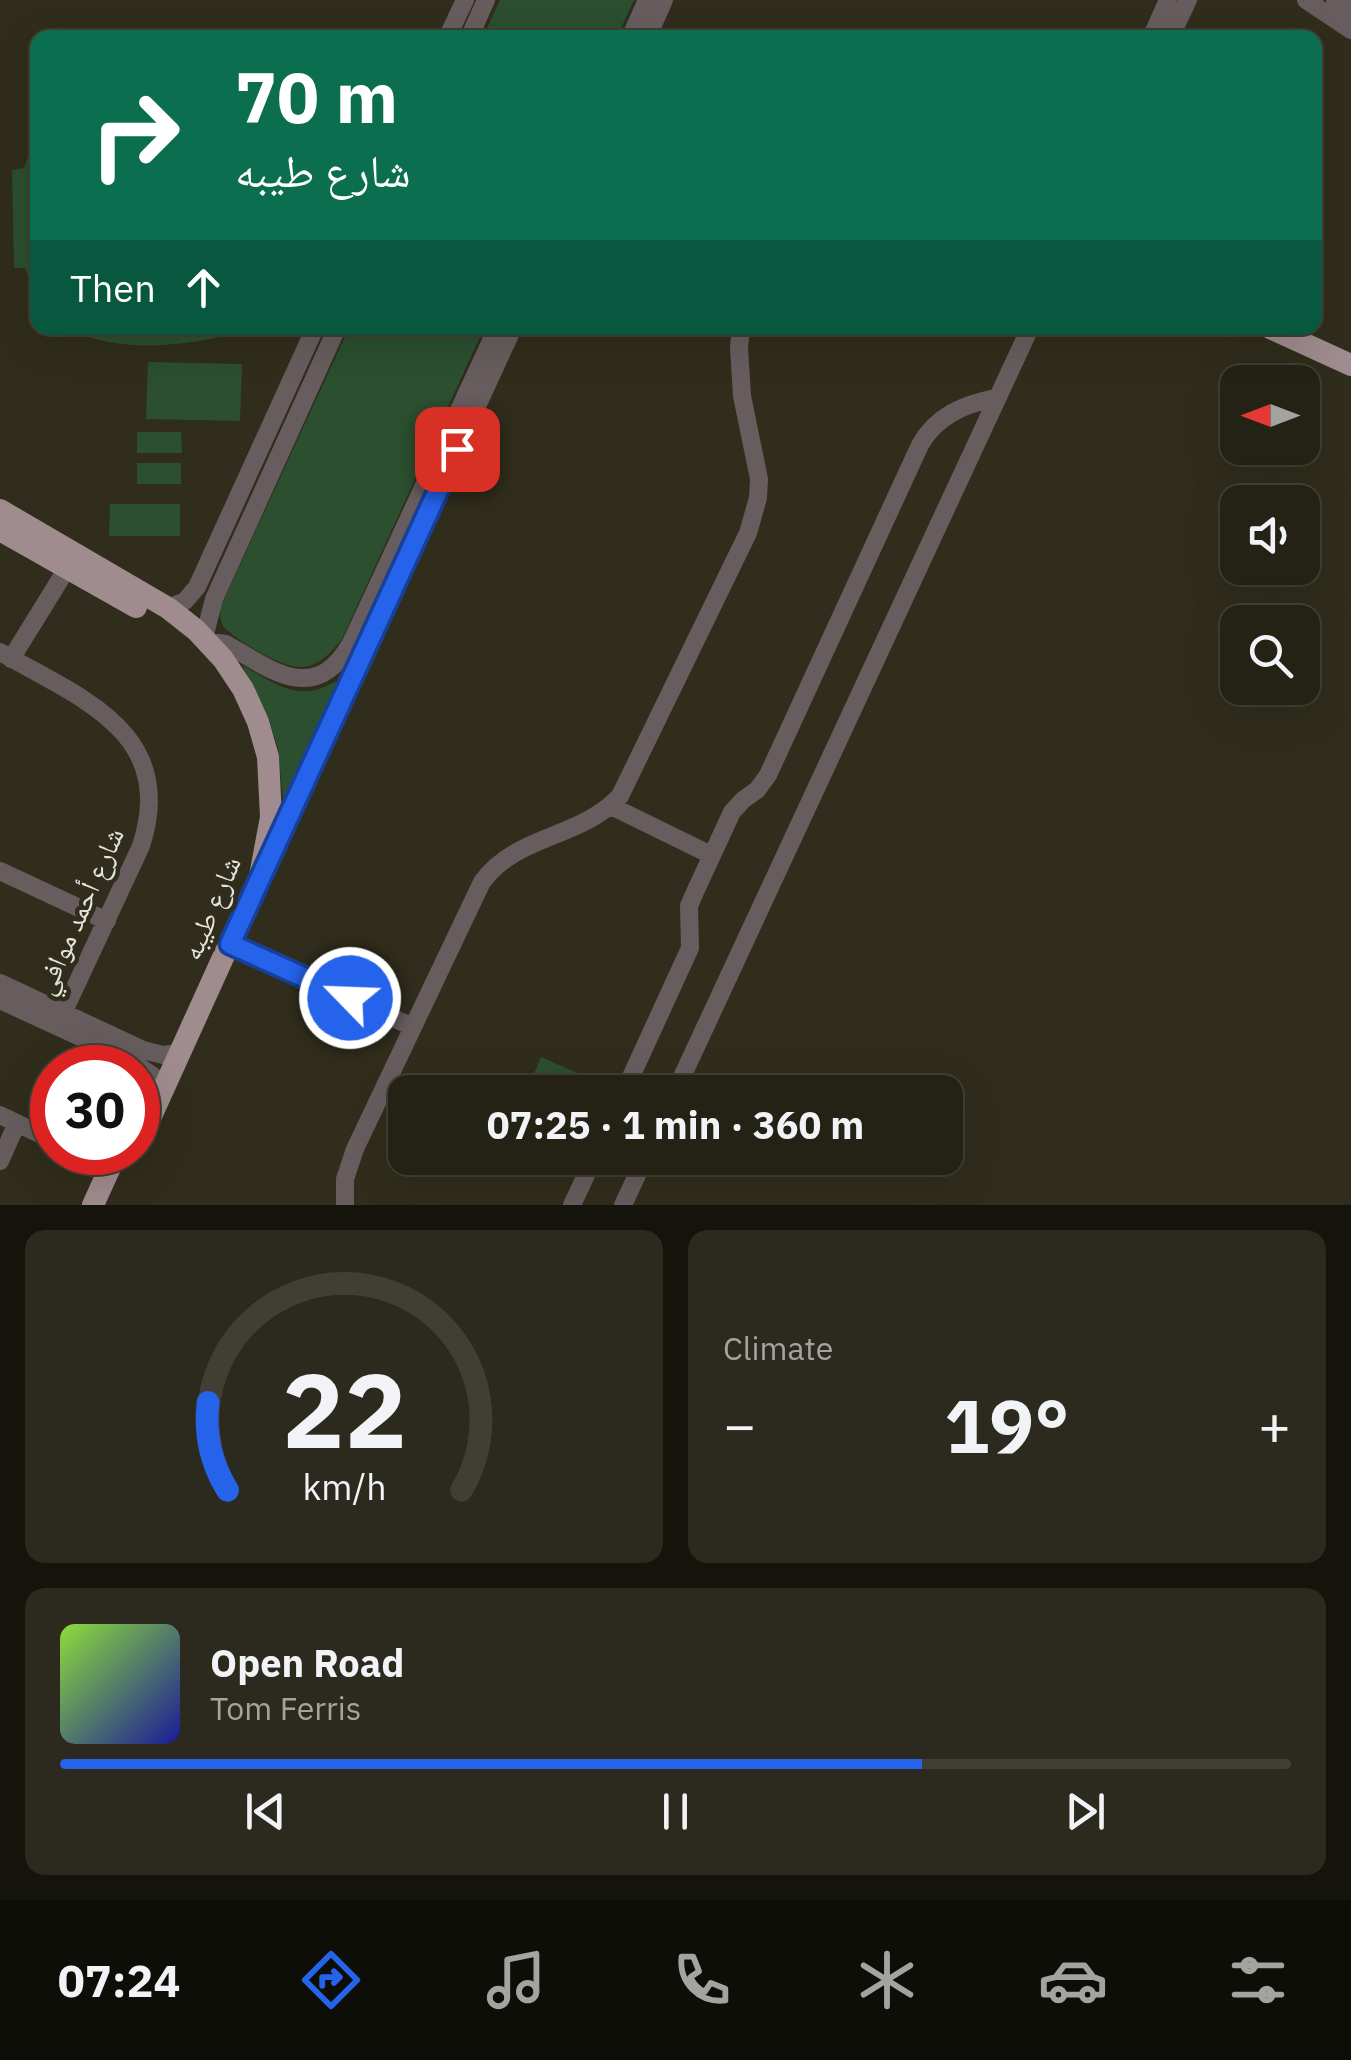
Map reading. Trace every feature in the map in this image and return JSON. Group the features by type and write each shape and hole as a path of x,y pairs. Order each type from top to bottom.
{"main road":[{"path":"1286,335 1351,364"},
{"name":"شارع طيبه","path":"0,510 154,618 203,658 235,706 250,741 258,815 248,870 160,1082"},
{"name":"شارع طيبه","path":"0,530 168,608 208,642 243,689 258,722 268,757 271,817 266,857 230,944 160,1076"},
{"path":"93,1205 107,1175"},
{"path":"110,1205 124,1175"}],"street":[{"path":"452,30 465,0"},
{"path":"473,30 486,0"},
{"path":"639,30 647,0"},
{"path":"642,30 664,0"},
{"path":"1154,30 1168,0"},
{"path":"1174,30 1188,0"},
{"path":"1306,0 1351,30"},
{"path":"1335,0 1351,11"},
{"path":"168,608 185,601 196,587 311,335"},
{"path":"334,335 214,599 208,642 226,644 294,679 320,676 339,662 351,644 494,335"},
{"path":"260,876 509,335"},
{"path":"344,1205 349,1163 487,874 518,850 581,826 611,806 628,784 754,516 759,479 742,396 740,335"},
{"path":"683,1075 1027,335"},
{"path":"632,1075 688,956 692,940 690,906 712,855 732,812 768,775 924,437 948,414 996,398"},
{"path":"6,655 71,561"},
{"name":"شارع أحمد موافي","path":"6,655 106,714 128,736 139,755 148,786 149,817 141,846 60,1019"},
{"path":"611,806 712,855"},
{"path":"0,871 107,921"},
{"path":"230,944 413,1027"},
{"path":"0,984 60,1019"},
{"path":"0,1000 144,1050 165,1068"},
{"path":"0,1161 9,1119"},
{"path":"572,1205 586,1175"},
{"path":"623,1205 637,1175"}],"green space":[{"path":"500,0 634,0 620,30 486,30"},
{"path":"29,154 30,281 25,268 14,268 12,170 24,168"},
{"path":"83,335 226,335 159,345"},
{"path":"346,335 481,335 342,639 330,653 304,667 286,664 226,629 221,606"},
{"path":"148,362 242,364 240,421 146,419"},
{"path":"137,432 181,432 182,453 137,453"},
{"path":"137,463 181,463 181,484 137,484"},
{"path":"110,504 180,504 180,536 109,536"},
{"path":"242,665 292,690 310,691 341,679 283,800 278,748 268,717"},
{"path":"541,1057 582,1075 533,1075"}],"route":[{"path":"350,998 230,944 457,449"}]}
